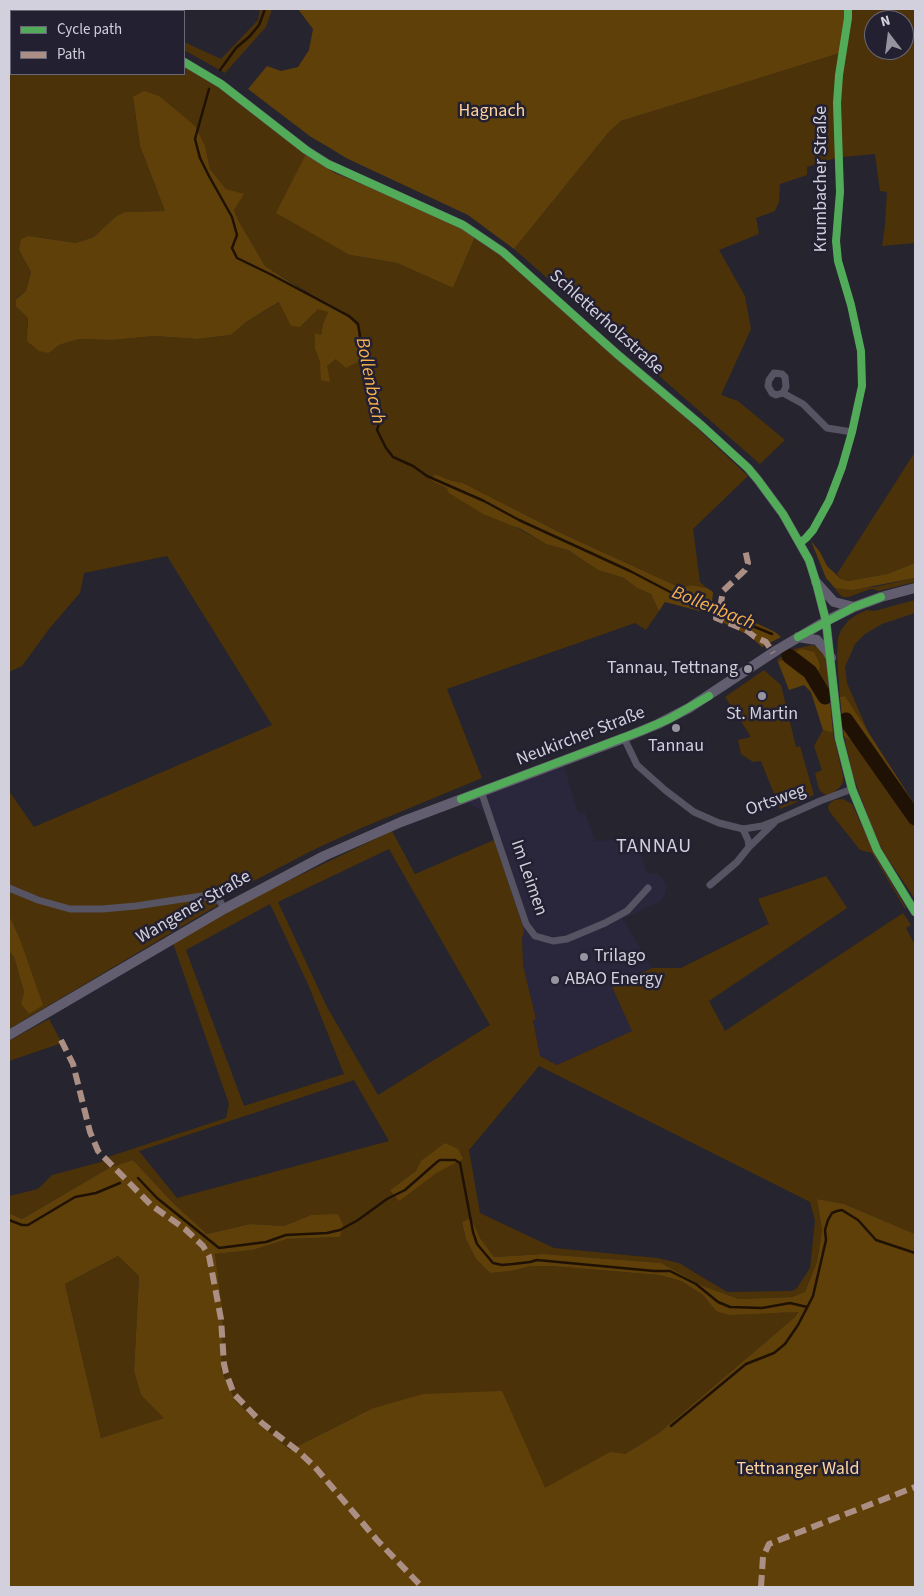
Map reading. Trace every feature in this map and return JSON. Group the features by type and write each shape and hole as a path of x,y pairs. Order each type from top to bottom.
{"main road":[{"path":"816,582 834,602 854,607"},
{"name":"Neukircher Straße","path":"401,822 664,722 826,621 854,607 881,597 915,588"},
{"path":"798,637 816,640 827,650 831,658"},
{"name":"Wangener Straße","path":"9,1035 224,908 324,856 401,822"}],"street":[{"name":"Krumbacher Straße","path":"800,543 813,530 829,501 842,467 862,386 861,351 851,305 838,261 836,241 840,192 837,103 848,9"},
{"name":"Schletterholzstraße","path":"185,63 221,84 328,164 463,225 503,252 748,468 773,498 809,560 826,621 839,738 852,789 877,850 915,912"},
{"path":"783,393 803,404 827,428 852,432"},
{"name":"Ortsweg","path":"624,738 637,765 665,790 694,812 719,823 743,829 762,826 852,789"},
{"name":"Im Leimen","path":"481,791 526,924 535,936 553,941 567,939 627,911 648,888"},
{"path":"710,885 737,862 775,821"},
{"path":"743,829 749,847"},
{"path":"9,888 38,900 70,909 136,906 202,896 220,901 224,908"}],"shaded area":[{"path":"9,9 30,10 10,10 10,75 185,75 185,68 218,87 306,154 350,255 397,263 453,288 475,237 503,257 682,414 748,476 693,529 700,582 707,588 691,585 681,588 563,534 463,483 435,474 431,480 546,544 568,550 598,570 624,578 637,588 651,594 659,611 646,630 635,623 447,689 482,778 315,849 221,898 206,894 104,907 68,906 55,903 9,885 9,791 34,827 272,725 167,556 84,573 80,593 49,629 22,666 9,672","holes":["133,98 205,146 210,169 226,189 238,220 265,266 353,320 336,359 327,366 320,362 315,349 315,334 321,335 328,312 318,308 300,327 280,302 246,322 231,335 197,339 154,336 113,340 79,339 59,345 49,353 27,327 28,318 16,298 26,291 31,272 19,250 29,236 76,243 94,237 115,217 125,212 165,211 140,146"]},
{"path":"260,9 272,9 266,27 225,73 185,51 185,42 221,59 258,20"},
{"path":"851,9 915,9 915,243 882,246 887,192 880,191 875,154 842,157 840,91"},
{"path":"840,53 836,70 834,96 836,158 807,167 807,175 780,184 779,202 775,211 756,218 759,234 719,250 745,296 751,329 721,395 738,401 785,440 760,464 514,249 608,133 621,121"},
{"path":"915,452 915,563 887,574 848,581 841,579 837,574"},
{"path":"827,578 835,588 875,587 915,578 915,582 878,591 870,589 849,597 843,597 839,594"},
{"path":"915,600 915,613 882,624 865,634 855,644 845,667 847,683 869,734 845,696 840,697 837,655 838,638 841,630 849,620 858,614 867,610 874,611"},
{"path":"812,645 822,649 827,660 829,691 816,675 786,656 778,662 777,660 790,650"},
{"path":"764,670 781,685 796,747 800,746 814,795 780,809 761,761 753,762 741,754 738,740 751,737 725,697"},
{"path":"823,730 833,733 843,776 843,782 840,787 833,793 826,795 821,792 818,786 815,773 822,770 814,746"},
{"path":"844,736 850,740 857,741 915,828 915,899 884,853 874,833 853,776"},
{"path":"564,766 577,810 580,813 585,813 595,841 634,839 638,844 647,873 658,874 664,880 666,887 661,901 623,919 652,968 612,987 632,1031 557,1065 540,1056 533,1019 536,1018 523,965 522,933 487,816 468,803"},
{"path":"843,799 852,804 877,859 905,909 872,853 860,850 829,811 830,803 834,800"},
{"path":"392,831 415,874 494,840 524,930 522,938 523,965 536,1019 533,1020 540,1056 557,1065 632,1031 612,987 652,968 681,968 769,924 758,899 826,876 847,908 709,1001 725,1031 903,913 911,925 906,928 915,945 915,1234 844,1204 817,1199 822,1230 817,1262 805,1292 792,1297 739,1299 703,1286 661,1263 544,1254 494,1257 480,1238 471,1218 462,1222 466,1239 476,1259 490,1273 532,1266 551,1266 659,1275 681,1281 703,1295 716,1311 782,1313 798,1311 795,1317 659,1433 625,1454 545,1489 371,1409 290,1450 235,1400 221,1368 223,1314 215,1254 253,1250 287,1239 339,1237 311,1215 284,1226 250,1224 207,1234 173,1203 133,1160 109,1168 22,1219 9,1213 9,1196 38,1189 52,1175 101,1162 108,1157 226,1118 229,1104 173,943 267,891","holes":["389,849 490,1025 378,1095 327,1007 278,902","270,904 308,984 344,1074 244,1106 186,950","539,1066 810,1202 815,1221 810,1268 797,1288 792,1291 727,1292 679,1263 657,1258 554,1248 480,1213 469,1150","354,1080 389,1141 177,1198 139,1151","462,1159 435,1174 390,1190 416,1171"]},
{"path":"9,890 69,911 195,899 209,899 218,905 9,1029 9,951 14,957 24,992 21,1004 29,1014 19,937 9,915"},
{"path":"49,1019 62,1043 9,1061 9,1041"},
{"path":"118,1256 139,1276 134,1371 141,1395 165,1418 101,1438 65,1284"}],"green space":[{"name":"Hagnach","path":"298,9 846,9 840,53 621,121 608,133 514,249 468,215 346,158 311,137 248,89 267,66 281,71 298,67 309,50 313,29"},
{"path":"144,91 159,96 195,126 205,146 210,169 226,189 244,194 234,210 265,266 353,320 358,328 361,360 346,368 336,359 327,366 330,382 321,380 320,362 315,349 315,333 321,335 328,312 318,309 300,327 291,326 279,302 246,322 231,335 197,339 154,336 113,340 79,339 59,345 49,353 39,351 27,341 28,318 16,306 16,299 26,291 31,272 19,250 21,239 29,236 76,243 94,237 115,217 125,212 165,211 140,146 133,97"},
{"path":"306,154 335,173 465,230 475,237 453,288 397,263 350,255 276,213"},
{"path":"435,474 463,483 563,534 681,588 691,585 707,588 713,592 711,614 665,602 659,611 651,594 637,588 624,578 598,570 568,550 546,544 521,529 483,514 449,493 447,488 430,480"},
{"path":"811,541 820,552 827,566 841,579 848,581 887,574 915,563 915,578 852,590 835,588 826,578"},
{"path":"716,607 758,624 781,637 762,647 750,636 714,618"},
{"path":"801,649 814,652 818,660 820,667 816,675 829,691 833,733 823,730 811,692 804,685 789,690 778,662"},
{"path":"845,696 915,805 915,828 858,741 850,740 844,736 840,697"},
{"path":"9,915 19,937 43,1005 29,1014 21,1004 24,992 14,957 9,951"},
{"path":"445,1143 458,1149 463,1159 435,1174 399,1201 390,1190 416,1171 421,1161"},
{"name":"Tettnanger Wald","path":"133,1160 173,1203 207,1234 250,1224 284,1226 311,1215 338,1214 343,1225 340,1237 287,1239 253,1250 215,1254 223,1314 221,1369 235,1400 290,1450 371,1409 423,1394 502,1391 545,1488 610,1452 625,1454 659,1433 795,1317 798,1312 729,1315 716,1311 703,1295 681,1281 659,1275 551,1266 532,1266 490,1273 476,1259 466,1239 462,1222 471,1218 480,1238 494,1257 544,1254 661,1263 703,1286 739,1299 792,1297 805,1292 817,1262 822,1230 817,1199 844,1204 915,1234 915,1587 9,1587 9,1213 22,1219 109,1168","holes":["118,1256 139,1276 134,1371 141,1395 164,1418 101,1438 65,1284"]}],"waterway":[{"name":"Bollenbach","path":"220,70 236,48 259,25 265,9"},
{"name":"Bollenbach","path":"209,89 195,139 200,158 232,217 237,235 232,248 237,258 349,316 358,324 362,348 362,370 367,376 379,424 377,430 393,457 413,466 427,476 484,501 519,520 630,571 672,593 772,634"},
{"name":"Bollenbach","path":"789,656 810,672 825,697"},
{"name":"Bollenbach","path":"846,720 915,818"},
{"path":"138,1178 157,1198 219,1248 266,1242 286,1235 327,1233 340,1230 358,1220 387,1199 405,1190 440,1160 455,1160 460,1163 477,1244 493,1263 502,1265 537,1260 670,1271 696,1284 718,1302 730,1307 762,1308 790,1303 807,1307"},
{"path":"9,1220 22,1225 28,1225 75,1197 96,1193 120,1183"},
{"path":"671,1426 746,1364 774,1353 785,1344 798,1325 813,1296 826,1240 825,1230 832,1213 842,1210 858,1220 876,1240 915,1253"}],"marked path":[{"path":"720,608 723,591 745,570 748,563 745,549"},
{"path":"717,614 716,618 746,630 766,642 773,653"},
{"path":"61,1040 73,1064 90,1132 98,1151 151,1205 185,1229 203,1246 209,1256 221,1319 224,1364 234,1394 262,1423 315,1467 377,1540 422,1587"},
{"path":"761,1587 763,1557 769,1544 915,1487"}],"cycle path":[{"path":"800,543 813,530 829,501 842,467 862,386 861,351 851,305 838,261 836,241 840,192 837,103 848,9"},
{"path":"185,63 221,84 306,150 328,164 463,225 503,252 748,468 783,514 809,560 826,621 839,738 852,789 877,850 915,912"},
{"path":"798,637 854,607 881,597"},
{"path":"461,799 641,731 669,719 709,696"}],"place":[{"name":"Tannau, Tettnang","path":"748,669"},
{"name":"St. Martin","path":"762,696"},
{"name":"Tannau","path":"676,728"},
{"name":"Trilago","path":"584,957"},
{"name":"ABAO Energy","path":"555,980"}],"district":[{"name":"TANNAU","path":"654,848"}]}
